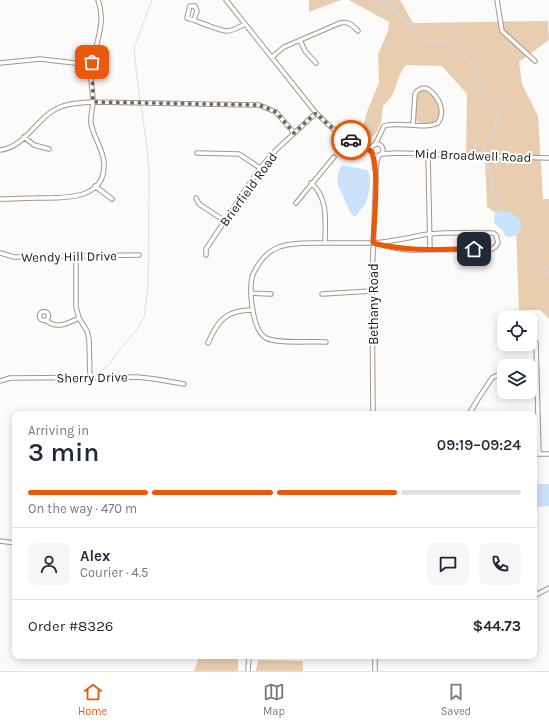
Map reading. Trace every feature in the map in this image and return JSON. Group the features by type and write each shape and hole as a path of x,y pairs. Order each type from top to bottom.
{"street":[{"path":"0,199 70,198 90,191 100,181 103,174 104,163 102,151 95,138 91,122 93,102 92,64 102,23 101,10 98,0"},
{"path":"226,0 316,113 332,128 372,152 384,126 389,124 413,125 432,125 438,123 442,110 441,104 428,89 422,88 417,90 415,94 413,125"},
{"path":"497,0 502,31 535,61"},
{"path":"194,20 226,31 234,30 245,24"},
{"path":"272,57 284,47 345,22 350,23 358,31"},
{"path":"300,40 305,51 316,63"},
{"path":"0,63 40,59 92,64"},
{"path":"0,150 18,143 51,112 70,103 93,102 259,105 276,112 294,133"},
{"name":"Brierfield Road","path":"206,255 206,249 260,168 276,150 316,113"},
{"path":"24,137 34,145 49,149"},
{"name":"Bethany Road","path":"373,411 373,243 376,170 381,146 379,138"},
{"path":"360,144 381,146"},
{"name":"Mid Broadwell Road","path":"381,146 397,153"},
{"name":"Bethany Road","path":"372,152 376,170"},
{"name":"Mid Broadwell Road","path":"372,152 376,156 380,154 397,153 549,158"},
{"path":"197,153 238,154 260,168"},
{"path":"428,154 430,249"},
{"path":"296,203 334,157"},
{"path":"311,183 316,187 325,203 325,243"},
{"path":"95,186 112,199"},
{"path":"196,198 199,204 225,221"},
{"path":"326,342 279,342 267,339 257,328 254,320 251,293 252,278 254,272 270,251 289,244 373,243 402,240 430,234 493,233 496,235 498,243 492,249 400,249 373,243"},
{"name":"Wendy Hill Drive","path":"0,253 14,257 139,255"},
{"path":"76,256 76,307 79,318 90,339 90,378"},
{"path":"322,294 372,291"},
{"path":"251,293 271,294"},
{"path":"208,343 216,326 227,315 240,311 253,310"},
{"path":"48,322 62,325 79,318"},
{"path":"472,411 492,378 497,376"},
{"name":"Sherry Drive","path":"0,381 10,378 144,377 184,384"},
{"path":"536,399 536,411"},
{"path":"537,454 549,454"},
{"path":"0,541 12,543"},
{"path":"537,594 549,588"},
{"path":"248,671 250,659"},
{"path":"375,659 375,671"}],"shaded area":[{"path":"309,0 341,0 309,12"},
{"path":"349,0 400,0 413,23 548,21 549,40 519,62 522,84 538,116 543,199 549,199 549,319 540,310 519,310 516,227 487,207 485,160 466,160 467,94 442,66 406,65 390,99 383,106 381,122 377,132 369,139 363,140 360,136 368,109 379,83 378,54 388,31 389,22"},
{"path":"426,90 436,100 440,112 437,121 426,124 415,120 415,106 419,94"},
{"path":"199,659 238,659 238,671 194,671"},
{"path":"258,660 303,661 303,671 256,671"}],"water":[{"path":"342,165 367,170 369,173 370,186 366,202 356,216 351,214 338,185 338,175"},
{"path":"496,212 510,212 520,219 522,229 517,235 510,237 505,236 503,231 495,224 494,218"},
{"path":"538,484 549,484 549,506 537,507"}],"waterway":[{"path":"140,101 134,48 152,0"},
{"path":"376,0 394,10 415,28 427,42 448,42 470,61 488,98 499,108 493,136 485,145 485,154"},
{"path":"94,376 110,364 119,350 137,330 144,317 148,288 149,175 141,104"},
{"path":"486,158 495,196 503,212"},
{"path":"519,232 533,248 549,275"},
{"path":"0,378 7,377"},
{"path":"44,379 83,379"}],"way so far":[{"path":"92,62 93,102 259,105 268,107 276,112 294,133 316,113 332,128 351,140"}],"route":[{"path":"351,140 371,151 374,158 376,170 373,243 412,250 474,249"}]}
